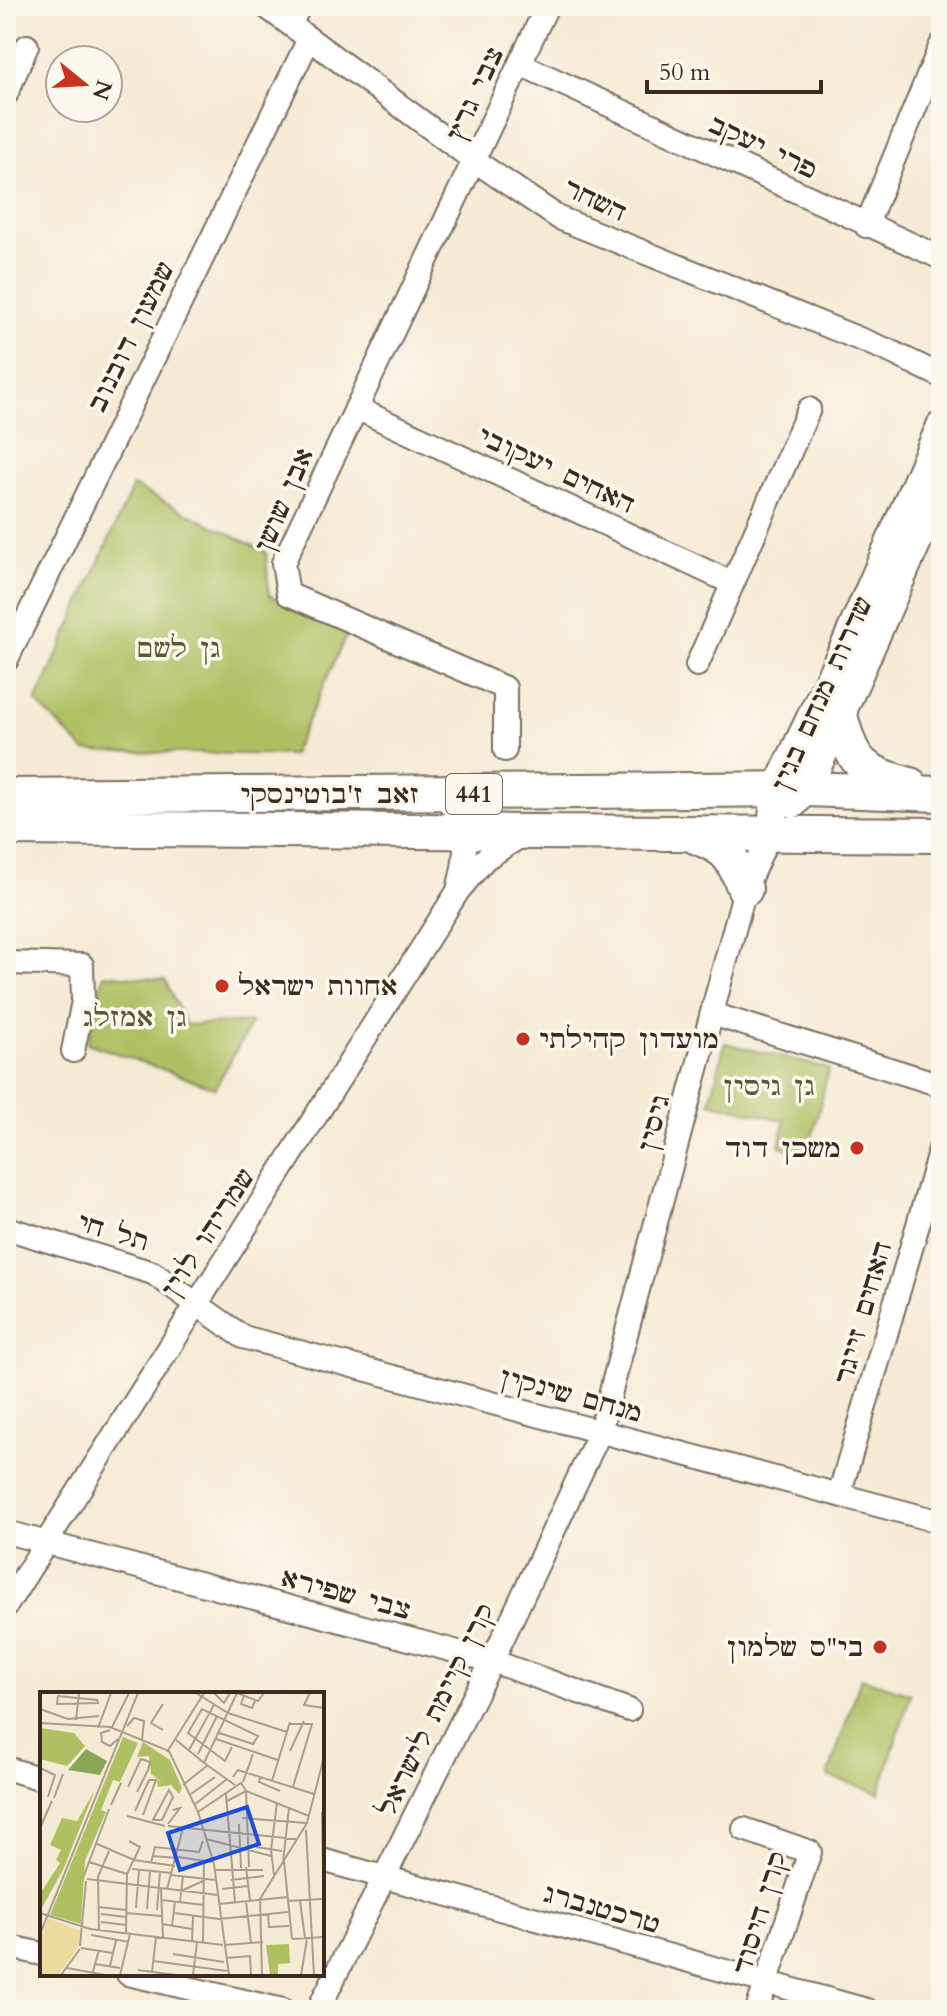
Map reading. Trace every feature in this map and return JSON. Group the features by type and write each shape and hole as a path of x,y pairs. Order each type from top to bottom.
{"main road":[{"path":"840,715 849,751 874,773 941,793"},
{"name":"זאב ז'בוטינסקי","path":"7,804 792,789 941,793"},
{"name":"זאב ז'בוטינסקי","path":"7,804 466,833 771,831 941,835"},
{"path":"686,832 723,847 734,860 745,889"}],"street":[{"name":"השחר","path":"265,6 295,16 309,39 475,161 559,218 887,350 941,376"},
{"name":"צבי גרץ","path":"475,161 547,6"},
{"name":"שמעון דובנוב","path":"6,661 15,617 309,39"},
{"path":"866,226 941,45"},
{"path":"6,95 27,46"},
{"name":"פרי יעקב","path":"520,64 941,258"},
{"name":"אבן שושן","path":"475,161 283,563 288,594 505,688 505,750"},
{"name":"האחים יעקובי","path":"356,408 732,583"},
{"path":"697,665 809,409"},
{"name":"שדרות מנחם בגין","path":"771,831 792,789 846,644 941,426"},
{"name":"שדרות מנחם בגין","path":"792,789 840,715 941,487"},
{"path":"440,794 457,807 466,833"},
{"name":"גיסין","path":"600,1432 745,889 771,831"},
{"name":"שמריהו לוין","path":"458,891 465,861 466,833"},
{"name":"שמריהו לוין","path":"6,1606 458,891 485,859 525,834"},
{"path":"6,963 82,965 83,1001 73,1051"},
{"path":"712,1014 941,1085"},
{"name":"האחים זייגר","path":"839,1495 941,1146"},
{"name":"תל חי","path":"6,1228 153,1273 196,1303"},
{"name":"מנחם שינקין","path":"196,1303 243,1337 941,1522"},
{"name":"קרן קיימת לישראל","path":"318,2010 492,1661 600,1432"},
{"name":"צבי שפירא","path":"6,1532 492,1661 629,1710"},
{"path":"6,1768 40,1778"},
{"name":"קרן היסוד","path":"744,1829 810,1852 757,2010"},
{"name":"טרכטנברג","path":"324,1861 767,1985 867,2010"},
{"path":"6,1946 40,1954"},
{"path":"137,1976 283,2010"}],"green space":[{"name":"גן לשם","path":"133,486 266,552 269,595 347,634 292,755 85,751 36,702"},
{"name":"גן אמזלג","path":"104,974 165,980 186,1025 252,1022 215,1088 87,1043"},
{"name":"גן גיסין","path":"725,1043 829,1069 808,1153 779,1146 785,1121 710,1102"},
{"path":"861,1678 911,1694 879,1793 828,1776"}],"place":[{"name":"אחוות ישראל","path":"222,986"},
{"name":"מועדון קהילתי","path":"523,1039"},
{"name":"משכן דוד","path":"857,1148"},
{"name":"בי\"ס שלמון","path":"880,1647"}]}
